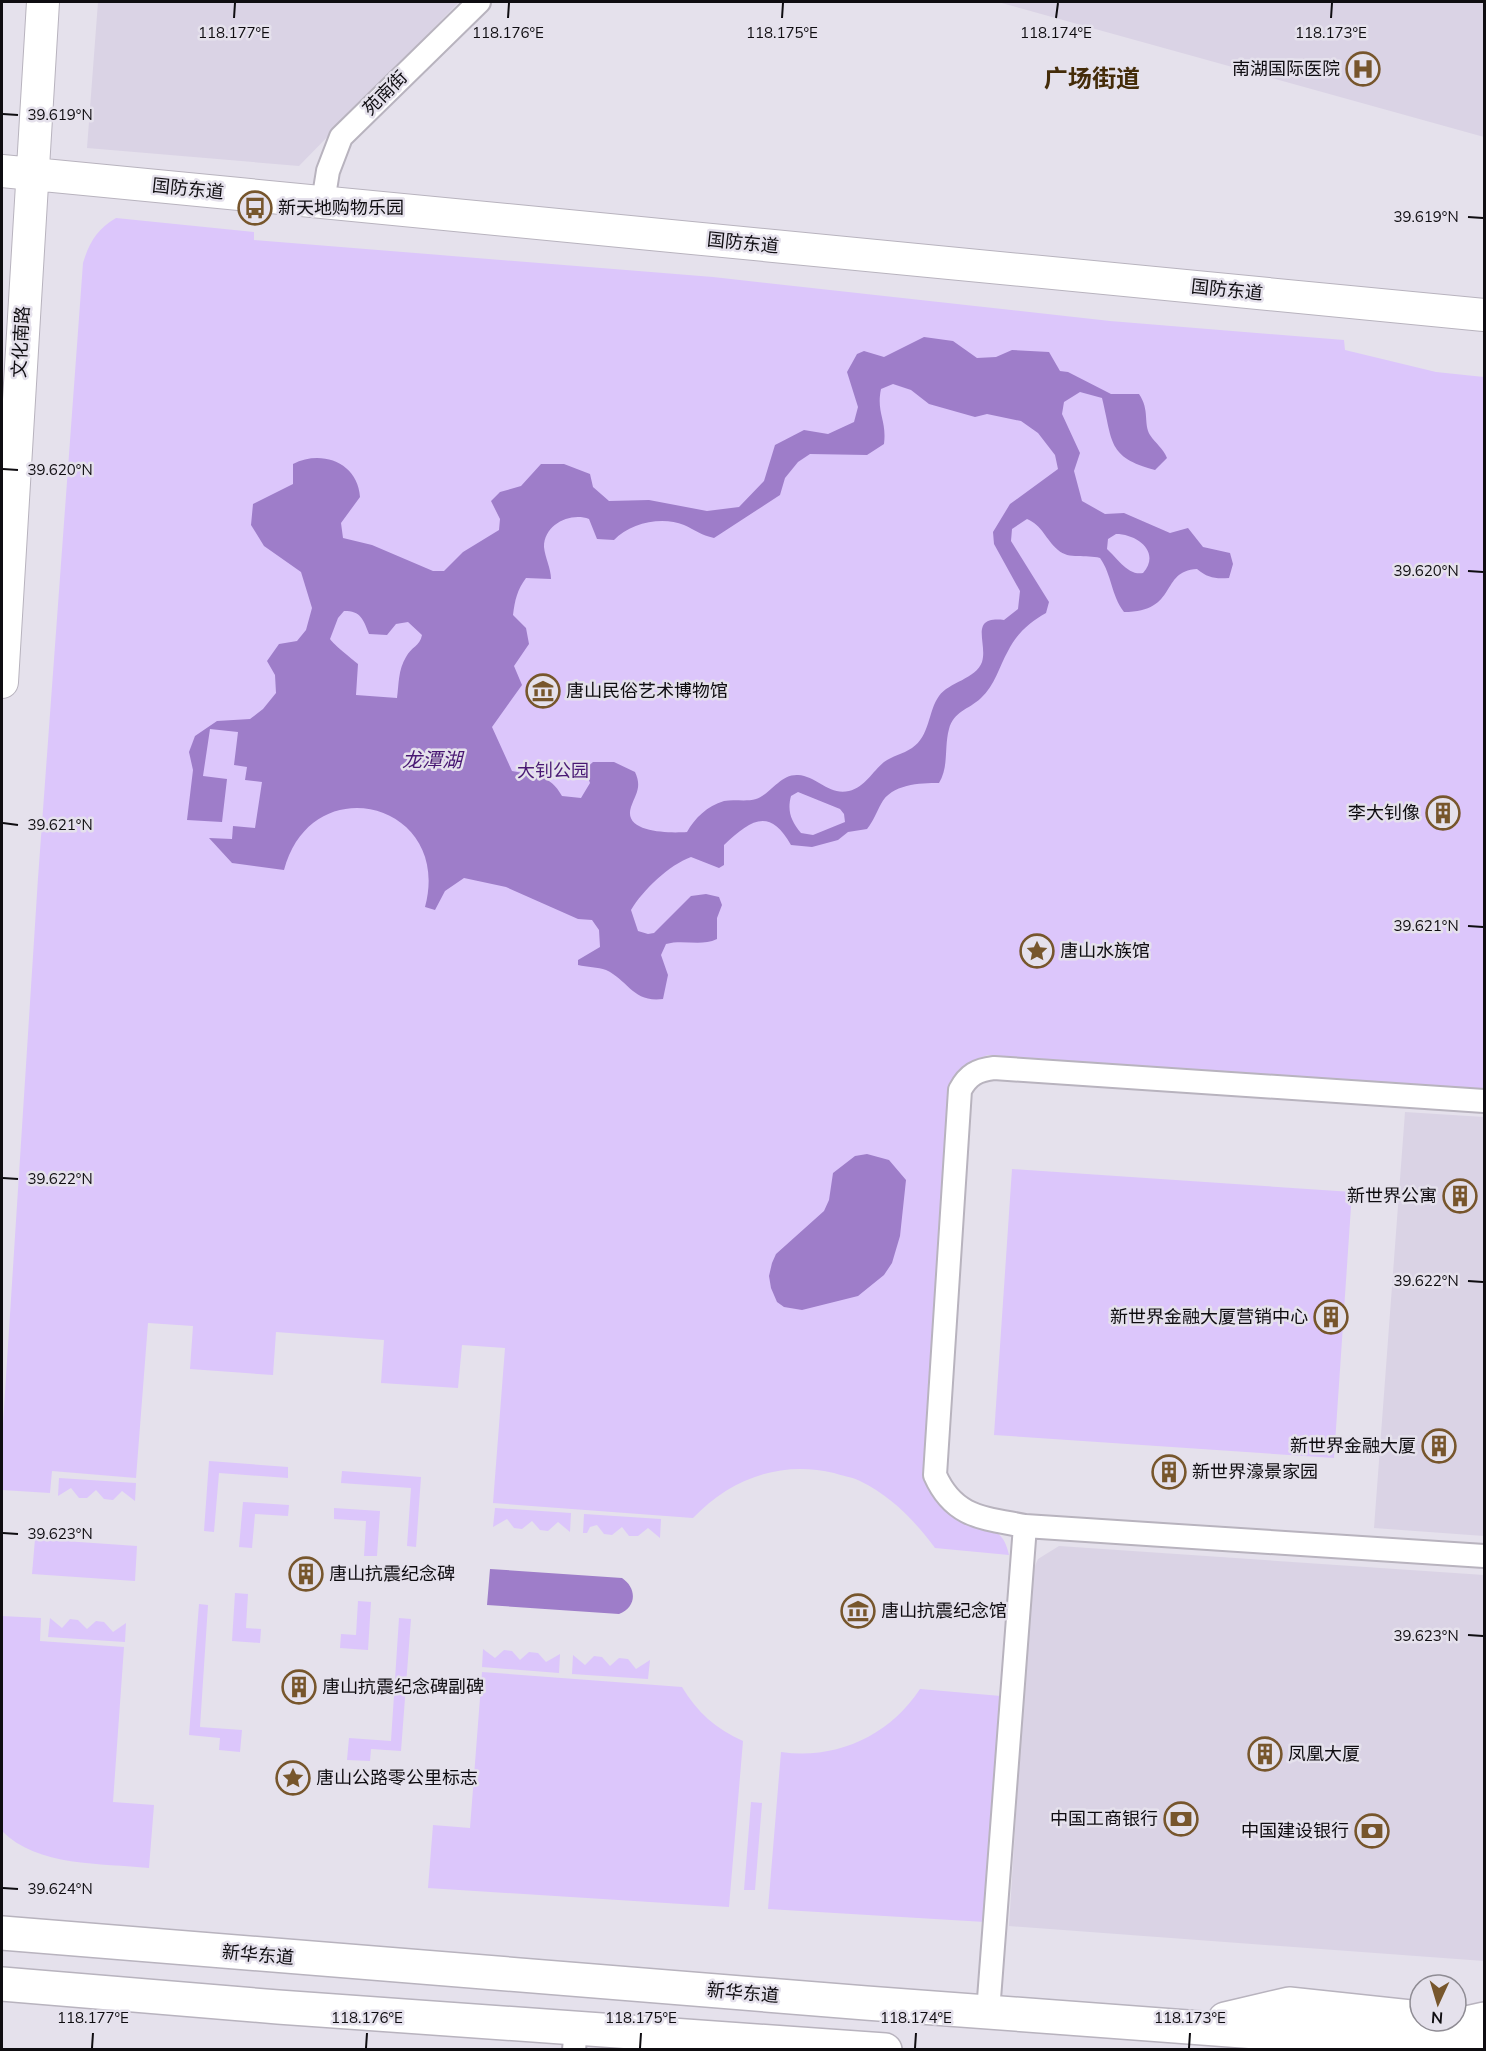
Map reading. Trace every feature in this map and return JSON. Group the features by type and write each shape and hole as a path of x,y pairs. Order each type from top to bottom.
{"main road":[{"name":"新华东道","path":"2,1933 988,2012 1485,2049"},
{"path":"2,1984 278,2007 575,2038 885,2049"},
{"path":"1191,2027 1289,2004 1408,2017"},
{"path":"1468,2023 1485,2019"}],"street":[{"name":"文化南路","path":"2,682 16,172 43,2"},
{"name":"苑南街","path":"323,202 328,171 341,137 479,2"},
{"name":"国防东道","path":"16,172 1485,315"},
{"path":"1485,1101 994,1068 979,1070 965,1080 960,1090 935,1475 942,1492 959,1509 973,1516 1025,1526 1485,1556"},
{"path":"988,2012 1025,1526"}],"shaded area":[{"name":"新天地购物乐园","path":"98,2 459,2 299,166 87,148"},
{"name":"南湖国际医院","path":"998,2 1484,2 1484,137"},
{"path":"1405,1112 1484,1117 1484,1536 1374,1528"},
{"name":"凤凰大厦","path":"1059,1546 1484,1575 1484,1961 1009,1926 1031,1575 1038,1559"}],"green space":[{"name":"大钊公园","path":"116,218 254,232 254,240 713,277 1110,321 1344,340 1345,350 1436,372 1484,377 1484,1089 988,1055 972,1062 960,1071 952,1080 924,1477 933,1494 945,1509 965,1522 989,1529 1001,1536 1009,1555 935,1548 902,1510 882,1494 854,1478 814,1470 775,1471 757,1476 723,1493 693,1518 493,1503 505,1348 462,1345 458,1388 381,1383 384,1340 276,1332 273,1375 190,1369 193,1326 148,1323 136,1478 52,1471 50,1493 2,1490 2,1439 38,878 83,263 95,237"},
{"path":"1012,1169 1352,1192 1334,1458 994,1435"},
{"path":"209,1461 288,1467 288,1478 219,1473 214,1532 204,1531"},
{"path":"342,1471 421,1477 416,1547 407,1546 411,1488 341,1483"},
{"path":"59,1478 136,1483 135,1501 122,1491 113,1500 104,1499 96,1490 87,1498 79,1498 71,1488 58,1496"},
{"path":"243,1502 289,1505 288,1516 255,1514 252,1548 239,1547"},
{"path":"334,1508 380,1511 377,1556 364,1556 366,1521 334,1519"},
{"path":"495,1508 571,1513 570,1532 558,1522 548,1531 540,1530 532,1521 522,1529 514,1528 507,1519 493,1527"},
{"path":"584,1514 661,1519 660,1538 648,1528 638,1536 629,1536 622,1527 612,1535 604,1534 597,1525 590,1527 587,1533 583,1533"},
{"path":"35,1539 137,1546 135,1581 32,1574"},
{"path":"235,1593 248,1594 246,1628 261,1629 260,1643 232,1641"},
{"path":"358,1601 371,1602 368,1650 340,1648 341,1634 356,1635"},
{"path":"199,1604 208,1605 200,1727 242,1730 240,1752 219,1750 220,1738 189,1735"},
{"path":"2,1616 41,1618 40,1641 124,1647 113,1802 154,1805 149,1868 91,1864 52,1857 16,1843 2,1831"},
{"path":"50,1618 62,1628 70,1619 78,1620 87,1629 96,1621 104,1622 113,1632 126,1623 125,1642 48,1637"},
{"path":"399,1618 411,1619 401,1751 371,1749 370,1761 347,1760 349,1738 391,1741"},
{"path":"483,1649 495,1658 504,1650 512,1651 520,1660 529,1652 538,1653 546,1662 560,1654 559,1673 482,1667"},
{"path":"573,1655 585,1665 594,1656 602,1657 610,1666 619,1658 628,1659 636,1669 650,1660 648,1679 572,1674"},
{"path":"482,1672 682,1687 708,1719 743,1741 729,1907 428,1888 433,1825 470,1828"},
{"path":"920,1689 1001,1696 985,1922 768,1909 781,1752 801,1754 822,1752 860,1741 893,1720"},
{"path":"751,1802 762,1803 755,1890 744,1890"}],"water":[{"name":"龙潭湖","path":"924,337 953,341 977,358 996,357 1012,350 1049,352 1060,371 1068,372 1111,394 1139,394 1144,406 1148,431 1167,458 1155,470 1139,465 1120,453 1111,437 1102,398 1080,392 1064,402 1062,414 1080,453 1074,471 1082,501 1105,514 1124,513 1170,533 1188,528 1203,547 1230,553 1233,564 1229,578 1212,577 1197,569 1185,571 1177,577 1153,606 1124,612 1116,599 1100,558 1062,553 1036,525 1027,519 1012,529 1011,541 1049,602 1046,613 1020,633 986,693 954,718 949,729 944,770 939,783 915,784 892,792 881,804 867,829 848,832 838,840 812,847 791,845 775,825 759,821 742,829 724,845 724,865 719,868 691,857 666,872 649,887 631,910 638,931 654,933 691,896 706,894 719,897 722,905 717,918 717,939 666,944 661,955 668,975 663,999 645,998 606,970 578,965 578,960 600,947 599,930 592,920 578,919 506,887 464,878 445,891 435,910 425,907 428,871 419,843 400,822 376,810 348,809 322,817 299,837 284,870 232,863 209,838 232,839 233,826 255,828 262,782 245,780 247,767 234,765 238,732 210,729 203,776 227,779 222,822 187,820 193,770 189,752 195,736 217,721 250,719 263,709 276,693 275,675 267,661 279,644 297,641 306,630 312,608 301,572 264,546 251,525 253,504 293,484 293,464 315,458 326,459 337,462 353,475 360,497 341,523 343,538 372,545 433,571 444,571 463,552 499,530 500,519 491,501 500,492 521,486 541,464 564,464 590,474 593,487 609,501 649,500 707,511 739,507 764,481 775,445 804,430 828,434 854,422 858,407 847,372 857,354 864,351 884,357","holes":["893,384 911,390 929,404 975,417 987,414 1021,421 1038,433 1055,455 1058,469 1010,504 993,532 994,544 1020,591 1018,609 1004,620 986,622 982,632 983,655 979,668 943,691 935,702 926,730 918,743 884,762 855,789 835,791 805,776 792,776 756,799 724,801 712,806 698,817 687,832 660,832 641,827 634,822 630,816 638,790 637,777 635,772 614,762 593,762 585,769 590,783 581,798 562,796 547,780 535,775 512,771 492,727 522,685 514,666 529,644 526,628 513,615 518,591 526,578 551,579 544,547 545,539 553,526 567,519 582,517 589,519 597,539 614,540 637,525 666,521 684,525 714,538 780,495 785,478 798,462 810,454 867,455 884,444 880,404 881,389","1116,534 1139,541 1148,552 1149,558 1148,566 1143,573 1132,572 1119,561 1107,549 1108,539","344,611 358,614 369,634 387,635 396,624 408,622 422,635 403,662 397,698 356,695 358,664 330,639 338,618","798,792 840,809 844,814 845,822 813,835 801,833 791,816 789,806 791,796"]},
{"path":"867,1154 889,1160 906,1180 900,1236 892,1263 884,1275 858,1296 802,1310 784,1307 777,1302 769,1276 776,1254 824,1211 829,1200 833,1173 855,1156"},
{"path":"490,1569 622,1578 630,1587 632,1602 625,1611 619,1614 487,1605"}],"place":[{"name":"南湖国际医院","path":"1363,69"},
{"name":"新天地购物乐园","path":"255,208"},
{"name":"唐山民俗艺术博物馆","path":"543,691"},
{"name":"李大钊像","path":"1443,813"},
{"name":"唐山水族馆","path":"1037,951"},
{"name":"新世界公寓","path":"1460,1196"},
{"name":"新世界金融大厦营销中心","path":"1331,1317"},
{"name":"新世界金融大厦","path":"1439,1446"},
{"name":"新世界濠景家园","path":"1169,1472"},
{"name":"唐山抗震纪念碑","path":"306,1574"},
{"name":"唐山抗震纪念馆","path":"858,1611"},
{"name":"唐山抗震纪念碑副碑","path":"299,1687"},
{"name":"凤凰大厦","path":"1265,1754"},
{"name":"唐山公路零公里标志","path":"293,1778"},
{"name":"中国工商银行","path":"1181,1819"},
{"name":"中国建设银行","path":"1372,1831"}],"district":[{"name":"广场街道","path":"1092,79"}]}
